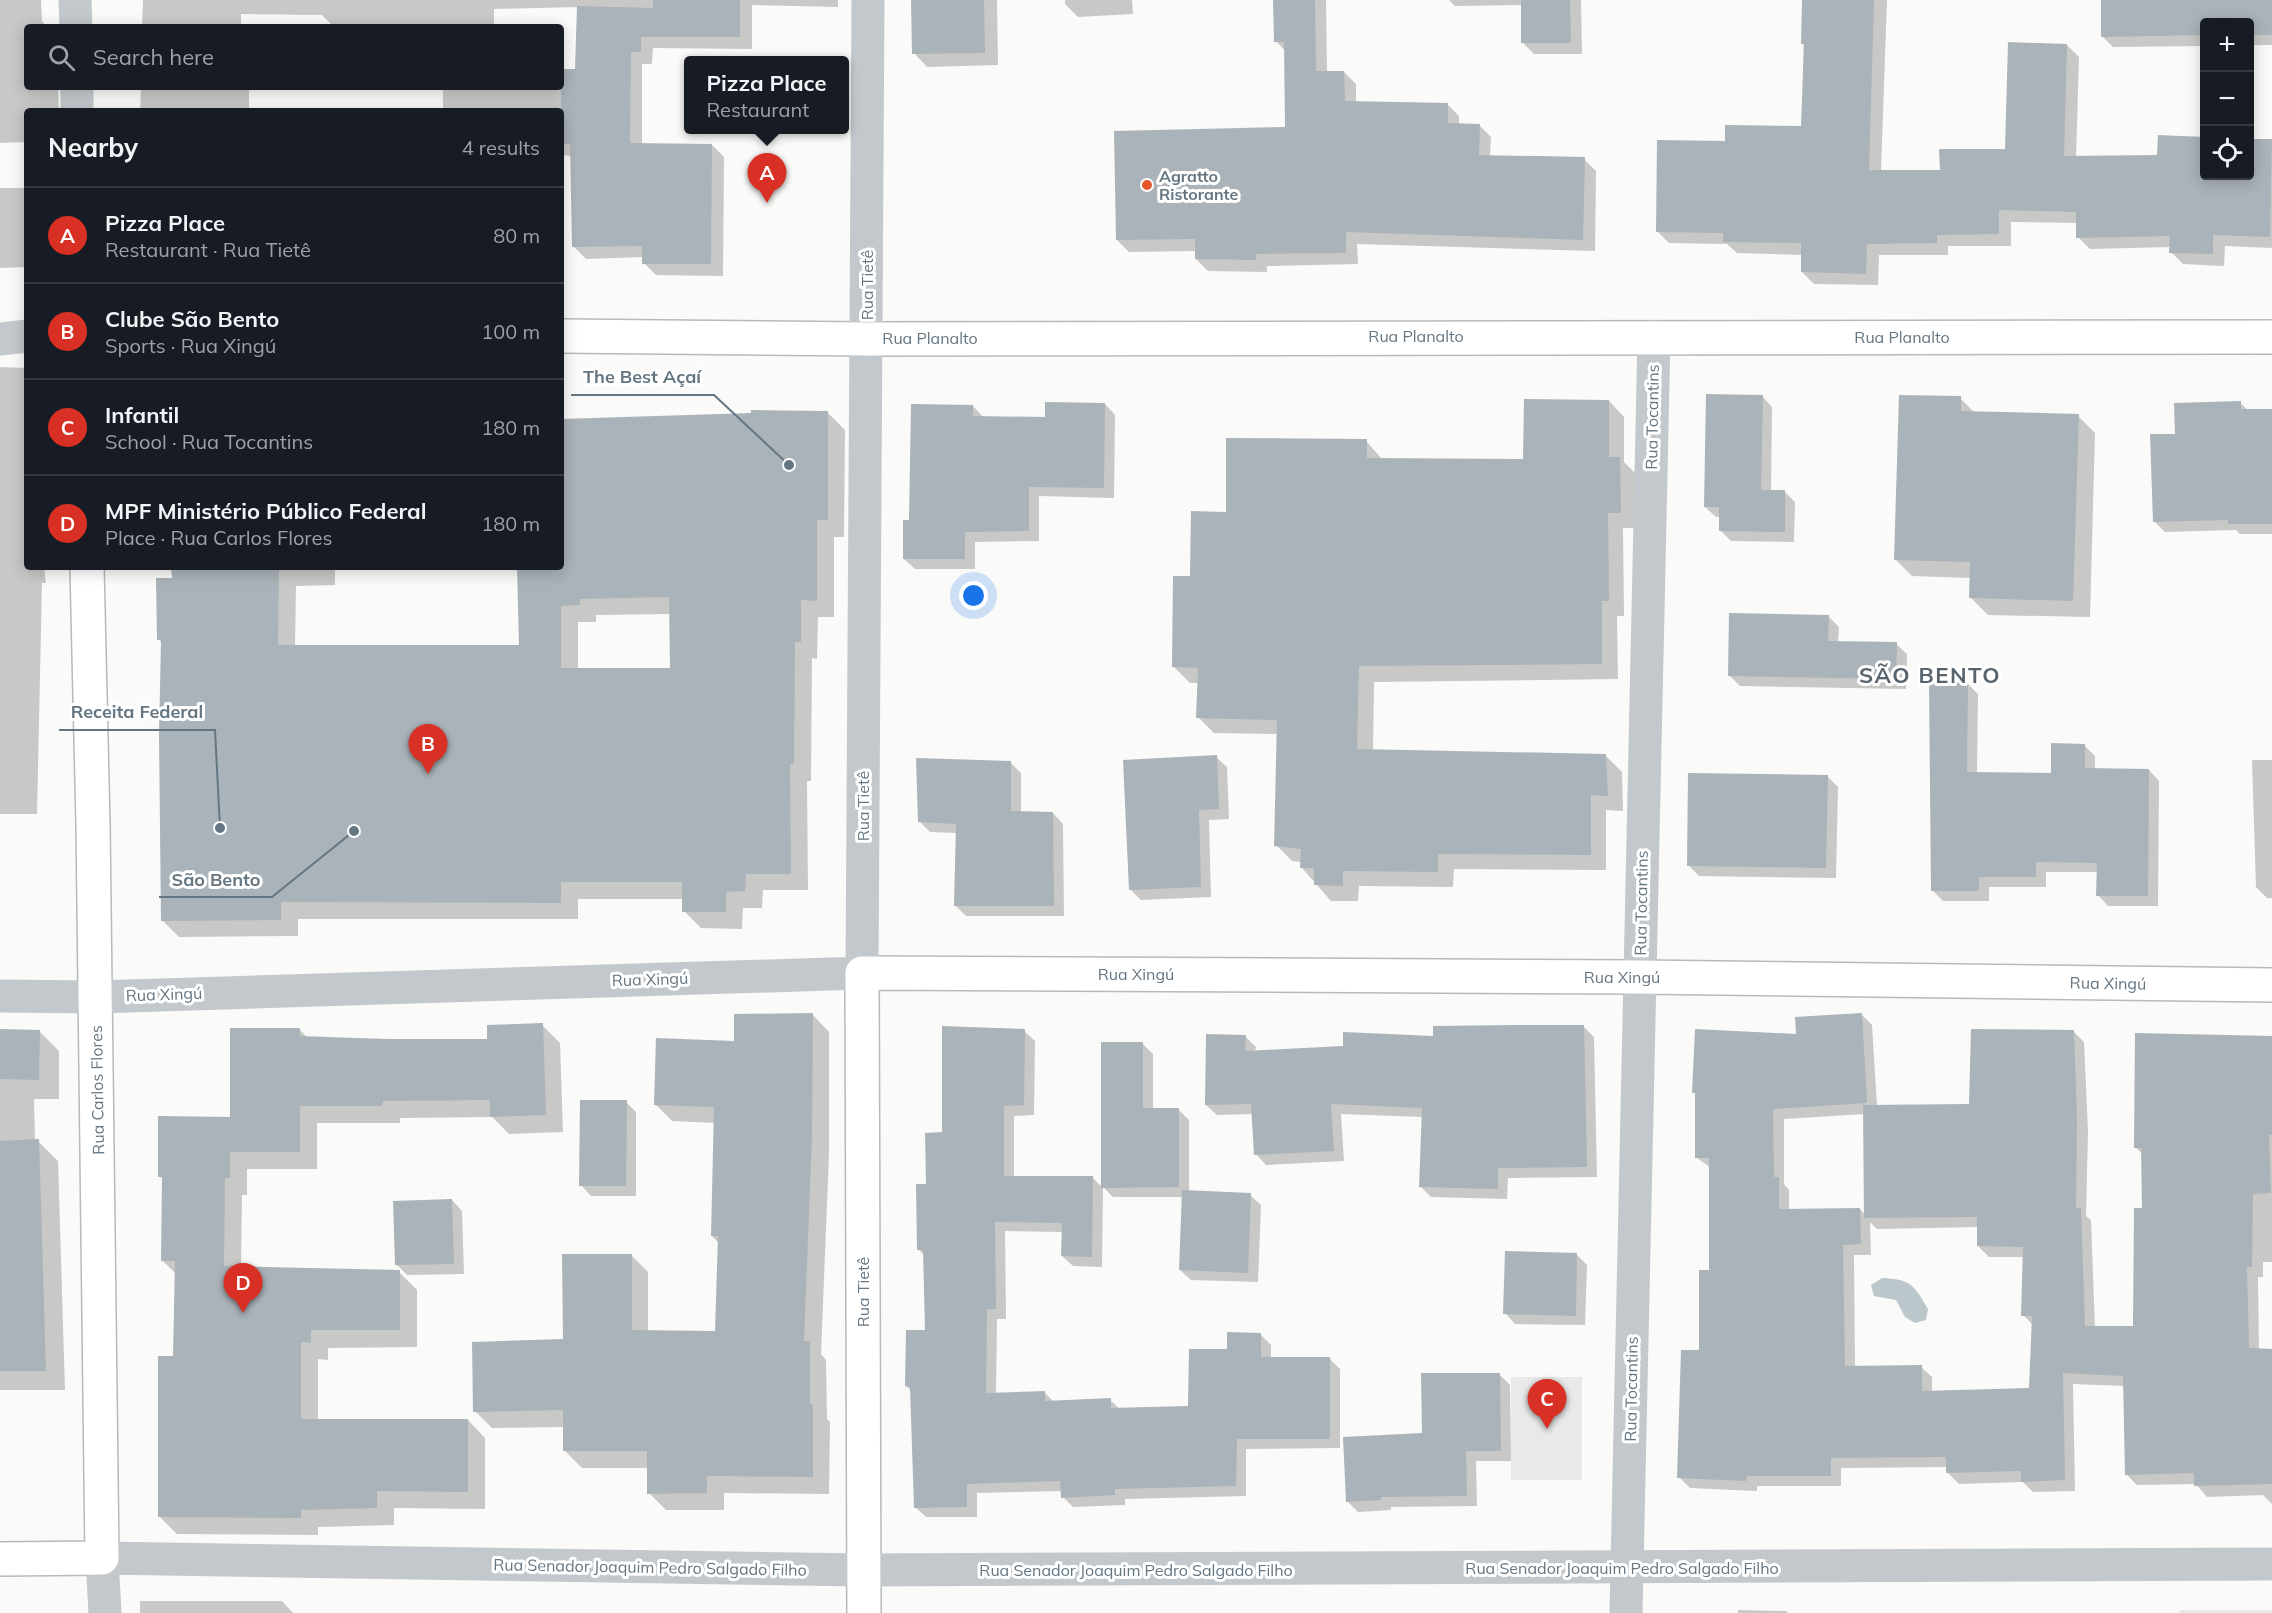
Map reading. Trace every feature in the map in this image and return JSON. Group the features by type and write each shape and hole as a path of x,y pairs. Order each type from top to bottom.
{"main road":[{"name":"Rua Planalto","path":"564,336 867,339 2272,337"},
{"name":"Rua Carlos Flores","path":"87,570 96,997 102,1558"},
{"name":"Rua Xingú","path":"862,973 1639,977 2272,985"},
{"name":"Rua Tietê","path":"862,973 864,1613"},
{"name":"Rua Senador Joaquim Pedro Salgado Filho","path":"0,1559 102,1558"}],"street":[{"path":"75,0 76,24"},
{"name":"Rua Tietê","path":"862,973 868,0"},
{"path":"77,90 77,108"},
{"path":"0,339 24,336"},
{"name":"Rua Tocantins","path":"1626,1613 1654,337"},
{"name":"Rua Xingú","path":"0,996 96,997 862,973"},
{"name":"Rua Senador Joaquim Pedro Salgado Filho","path":"102,1558 865,1570 1627,1569 2272,1564"},
{"name":"Rua Carlos Flores","path":"102,1558 105,1613"}],"shaded area":[{"path":"1882,1278 1899,1280 1911,1285 1928,1309 1926,1320 1915,1323 1905,1317 1896,1300 1874,1296 1871,1285"},
{"path":"1511,1377 1582,1377 1582,1480 1511,1480"},
{"path":"2180,1610 2272,1610 2272,1613 2179,1613"}],"building":[{"path":"653,0 740,0 740,37 641,37 641,52 631,52 630,143 712,144 711,264 642,264 642,246 572,247 570,144 564,144 564,108 561,108 561,90 564,90 564,69 575,69 577,6 653,8"},
{"path":"911,0 984,0 985,53 912,54"},
{"path":"1273,0 1315,0 1316,71 1344,71 1345,101 1448,103 1448,123 1480,124 1479,155 1585,157 1583,240 1346,232 1346,253 1256,254 1256,260 1195,259 1195,239 1116,240 1114,131 1285,127 1284,42 1274,42"},
{"path":"1521,0 1570,0 1571,43 1521,43"},
{"path":"1802,0 1874,0 1869,170 1940,170 1939,149 2005,149 2008,42 2067,44 2064,156 2157,155 2158,135 2200,137 2200,180 2254,180 2254,139 2272,139 2270,237 2213,235 2213,254 2169,253 2170,236 2076,238 2076,212 1999,210 1999,234 1937,235 1937,243 1867,244 1866,274 1801,272 1801,243 1723,242 1723,233 1656,232 1657,140 1725,141 1725,125 1801,126 1804,44 1801,44"},
{"path":"2101,0 2272,0 2272,35 2254,35 2254,18 2200,18 2200,35 2101,37"},
{"path":"1706,394 1763,395 1761,490 1785,490 1785,532 1719,531 1719,507 1704,507"},
{"path":"1899,395 1961,396 1961,411 2079,414 2073,601 1969,598 1970,562 1894,560"},
{"path":"1524,399 1609,400 1609,457 1620,457 1621,513 1608,513 1609,601 1602,601 1602,664 1359,666 1357,749 1606,754 1608,796 1591,795 1591,855 1438,854 1438,872 1343,871 1343,886 1314,885 1314,868 1300,868 1301,849 1274,846 1277,720 1196,718 1198,668 1172,667 1173,576 1190,576 1191,511 1226,512 1226,438 1367,439 1367,458 1523,459"},
{"path":"2241,401 2241,409 2272,409 2272,524 2228,524 2228,520 2153,522 2150,434 2175,434 2174,403"},
{"path":"1045,402 1105,403 1104,488 1029,487 1029,531 965,532 965,559 903,559 903,520 909,520 911,404 973,405 973,416 1045,417"},
{"path":"751,410 828,411 828,520 817,520 817,601 801,600 801,642 795,642 794,764 790,764 791,874 746,874 745,891 726,892 726,912 682,912 682,882 561,882 561,903 281,902 281,920 161,921 159,735 161,640 157,640 156,578 172,578 171,570 279,570 278,645 519,645 517,570 564,570 564,419 751,413","holes":["669,597 670,668 561,668 561,606 580,605 580,599"]},
{"path":"1729,613 1829,615 1828,641 1897,642 1896,679 1728,676"},
{"path":"1929,682 1968,682 1967,772 2051,773 2051,743 2085,744 2085,768 2149,769 2148,896 2096,896 2097,863 2036,862 2036,877 1979,877 1979,891 1931,891"},
{"path":"1217,755 1219,809 1199,810 1201,887 1129,890 1123,760"},
{"path":"916,758 1011,761 1011,811 1053,812 1054,906 954,906 956,824 918,822"},
{"path":"1688,773 1828,775 1826,868 1687,866"},
{"path":"813,1013 812,1136 804,1341 810,1341 813,1477 707,1476 707,1493 647,1494 647,1451 563,1451 563,1410 473,1412 472,1342 563,1339 562,1254 632,1254 632,1330 715,1331 718,1236 711,1236 714,1107 654,1105 656,1038 734,1041 734,1014"},
{"path":"1862,1013 1867,1103 1773,1109 1774,1177 1779,1177 1779,1209 1860,1208 1861,1244 1843,1245 1845,1366 1922,1365 1922,1391 2029,1388 2032,1316 2021,1316 2023,1247 1977,1246 1977,1217 1864,1218 1863,1105 1969,1104 1971,1029 2074,1030 2077,1119 2076,1208 2081,1208 2085,1326 2133,1326 2134,1208 2142,1208 2141,1148 2134,1148 2135,1033 2272,1036 2272,1135 2269,1135 2271,1193 2253,1194 2252,1267 2247,1267 2249,1348 2272,1349 2272,1484 2194,1486 2194,1473 2125,1475 2123,1376 2063,1373 2065,1480 2021,1482 2021,1471 1946,1473 1946,1457 1831,1458 1831,1476 1747,1476 1746,1481 1677,1478 1681,1350 1699,1350 1699,1270 1709,1270 1709,1158 1695,1158 1695,1093 1692,1093 1695,1029 1796,1034 1795,1017"},
{"path":"543,1023 546,1115 490,1117 490,1100 383,1101 382,1106 300,1106 300,1152 230,1152 230,1178 225,1178 224,1266 400,1270 400,1330 311,1330 311,1343 301,1342 301,1419 468,1419 468,1492 377,1491 377,1508 301,1510 301,1518 158,1517 158,1356 173,1356 175,1261 161,1261 162,1177 158,1177 158,1116 230,1117 230,1028 300,1028 300,1036 487,1039 487,1025"},
{"path":"1584,1025 1587,1167 1498,1168 1498,1189 1419,1187 1422,1108 1331,1104 1334,1151 1254,1155 1251,1104 1205,1105 1206,1034 1246,1035 1245,1051 1343,1046 1343,1032 1433,1036 1433,1026"},
{"path":"942,1026 1025,1029 1024,1105 1004,1106 1004,1176 1093,1176 1092,1257 1061,1256 1062,1223 995,1222 996,1309 987,1309 986,1393 1045,1391 1045,1401 1111,1398 1111,1408 1188,1406 1189,1349 1227,1349 1227,1332 1261,1333 1261,1357 1330,1357 1330,1439 1237,1439 1236,1486 1115,1489 1115,1495 1061,1498 1060,1481 967,1484 967,1507 914,1508 910,1387 905,1386 906,1330 925,1330 923,1250 917,1250 916,1184 926,1184 925,1133 942,1132"},
{"path":"0,1029 40,1030 39,1080 0,1079"},
{"path":"1101,1042 1143,1042 1143,1108 1179,1108 1179,1187 1101,1188"},
{"path":"580,1100 627,1100 626,1186 579,1186"},
{"path":"39,1139 46,1371 0,1371 0,1141"},
{"path":"1182,1190 1251,1193 1248,1273 1179,1270"},
{"path":"452,1199 454,1264 395,1265 393,1201"},
{"path":"1505,1251 1577,1253 1576,1316 1503,1314"},
{"path":"1421,1373 1500,1373 1501,1451 1466,1451 1467,1496 1381,1497 1381,1500 1346,1502 1343,1437 1422,1433"}],"place":[{"name":"Agratto Ristorante","path":"1147,185"},
{"name":"Pizza Place","path":"767,203"},
{"name":"The Best Açaí","path":"789,465"},
{"name":"Clube São Bento","path":"428,774"},
{"name":"Receita Federal","path":"220,828"},
{"name":"São Bento","path":"354,831"},
{"name":"MPF Ministério Público Federal","path":"243,1313"},
{"name":"Infantil","path":"1547,1429"}],"district":[{"name":"SÃO BENTO","path":"1930,675"}]}
